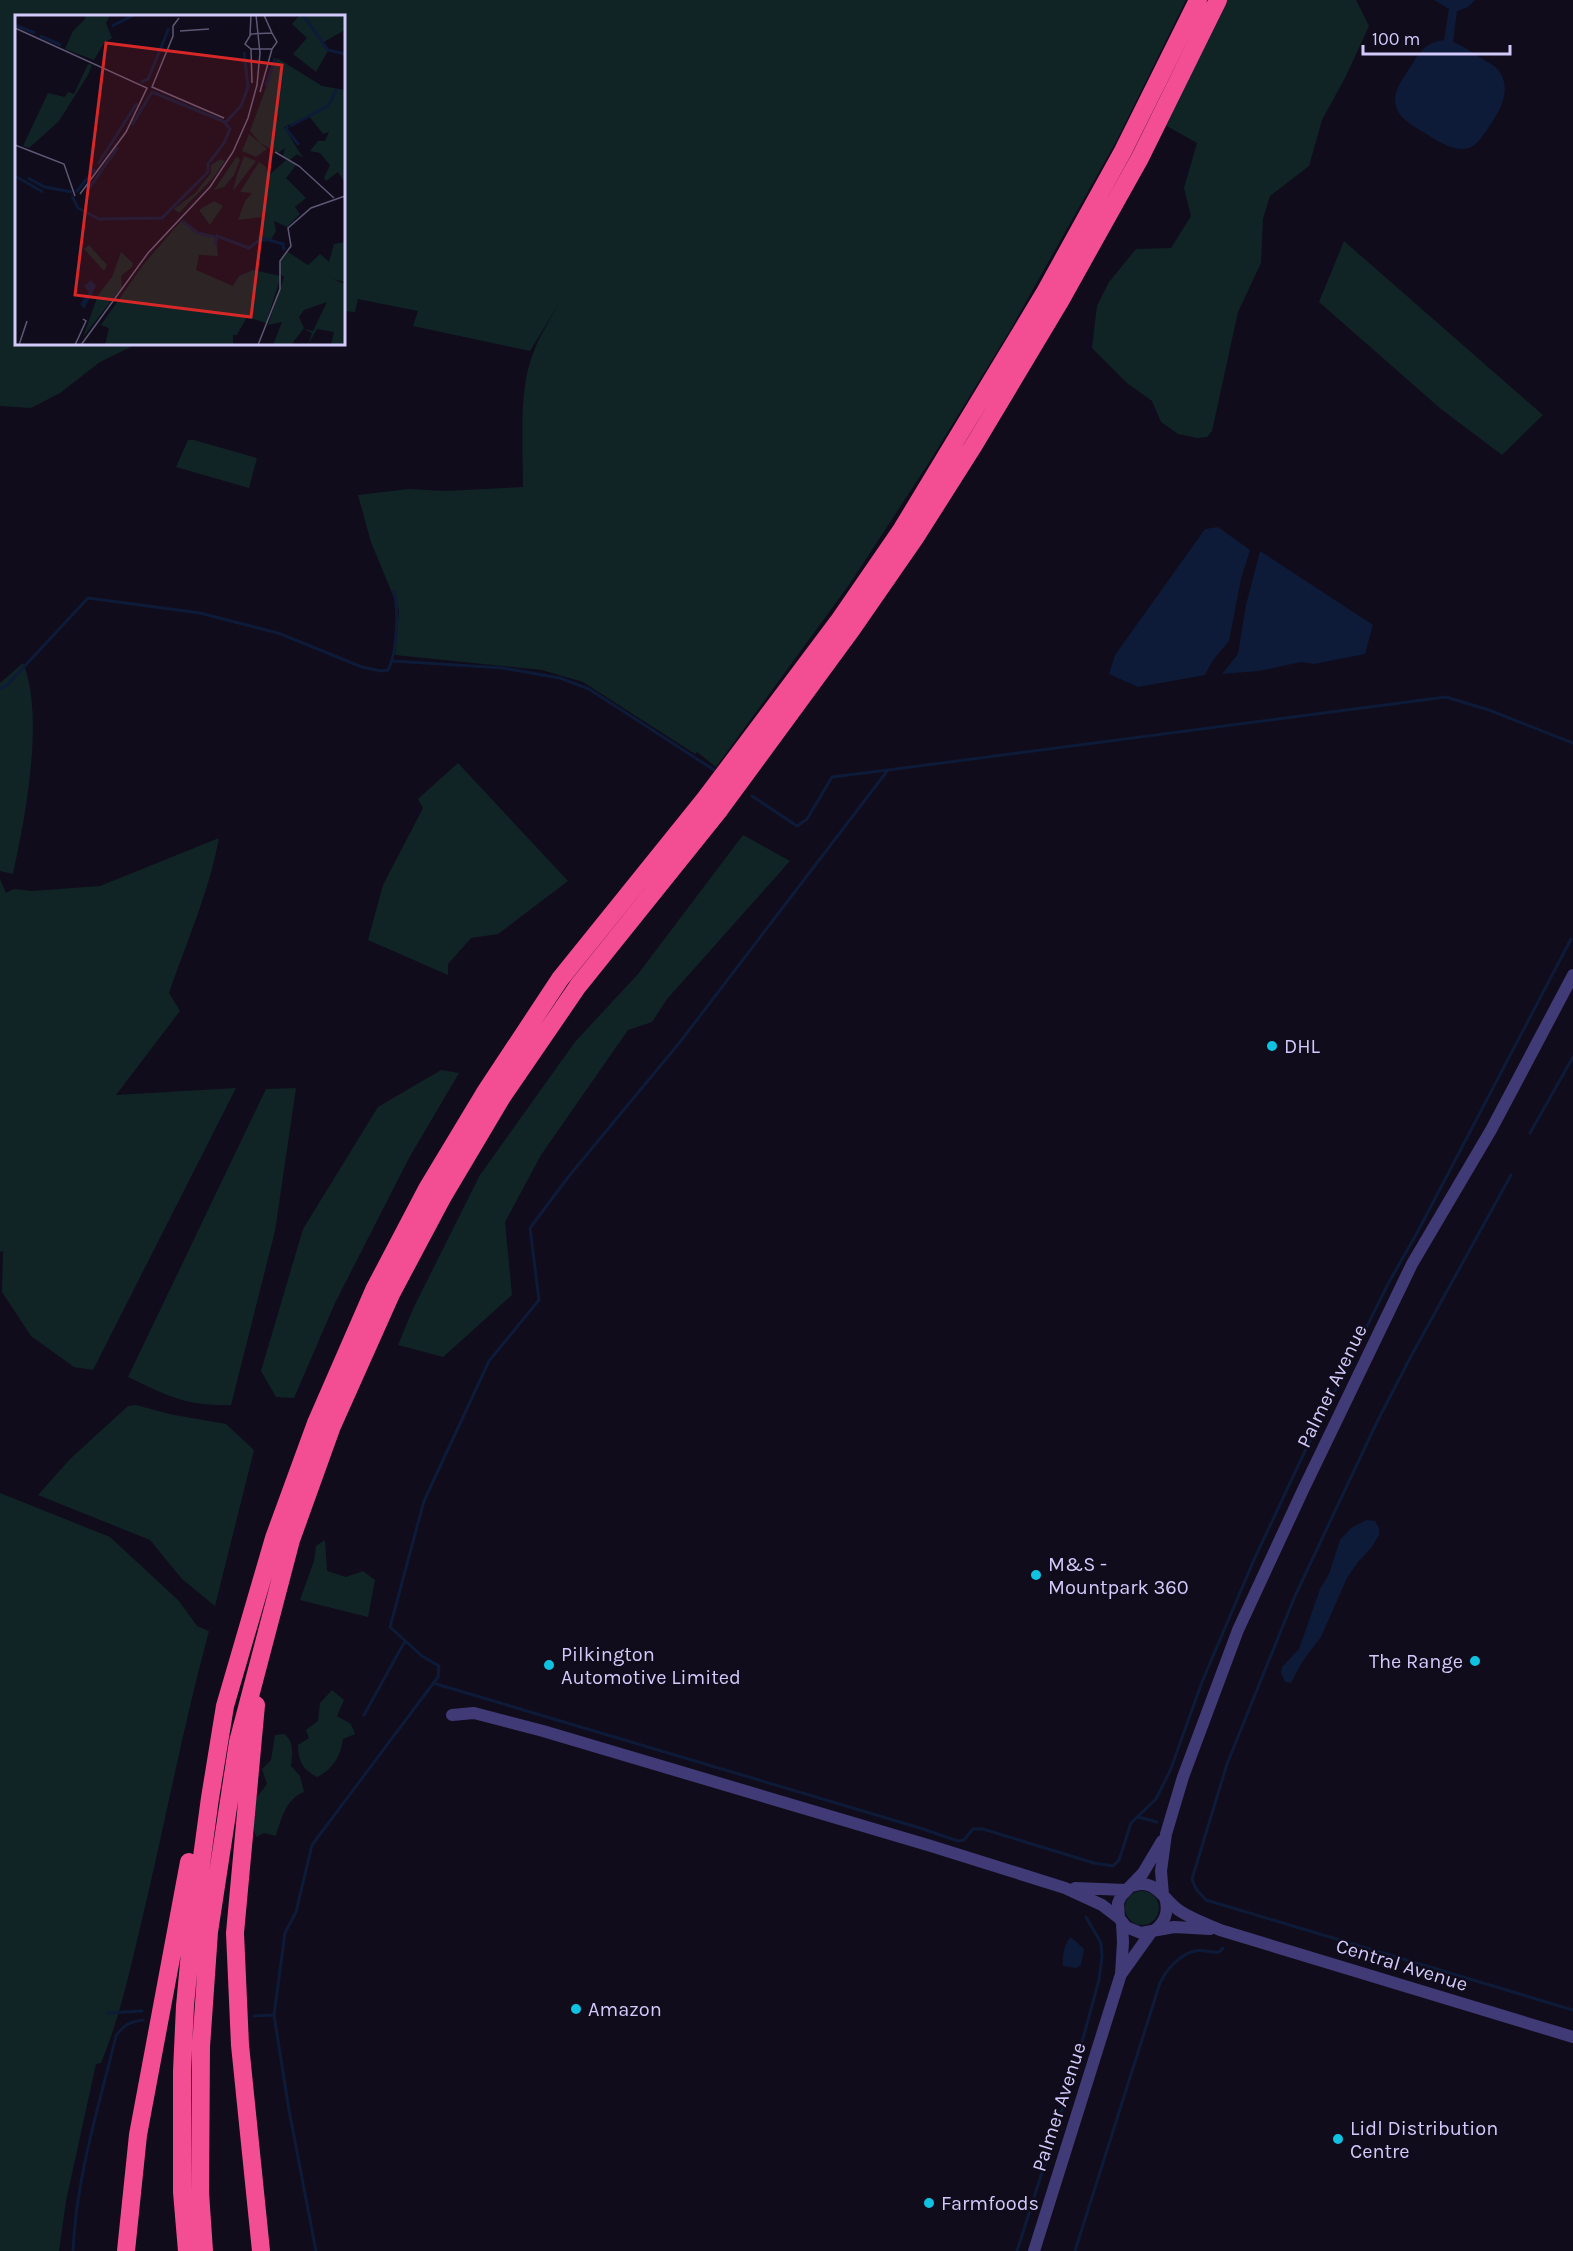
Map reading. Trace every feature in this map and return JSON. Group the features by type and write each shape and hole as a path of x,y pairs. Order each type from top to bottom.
{"highway":[{"path":"126,2251 138,2135 209,1757 274,1538 316,1423 374,1290 427,1189 486,1090 560,979 705,799 838,622 902,529 1044,294 1123,151 1198,0"},
{"path":"204,2251 200,2192 201,2047 209,1932 238,1742 291,1540 332,1426 391,1294 442,1198 502,1097 578,986 720,808 852,629 915,538 1059,303 1140,158 1218,0"},
{"path":"261,1652 235,1933 240,2045 261,2251"},
{"path":"187,2251 182,2192 182,2072 185,2006 192,1932 225,1706"}],"street":[{"name":"Palmer Avenue","path":"1166,1834 1183,1777 1238,1630 1304,1490 1413,1264 1497,1120 1573,975"},
{"path":"452,1714 474,1713 543,1731 1065,1888 1102,1905 1135,1932 1181,1926 1220,1930"},
{"path":"1121,1974 1124,1942 1118,1903 1150,1863 1166,1834"},
{"path":"1121,1974 1166,1916 1167,1903 1161,1871 1166,1834"},
{"path":"1065,1888 1129,1888 1147,1884 1156,1888 1180,1911 1220,1930"},
{"name":"Central Avenue","path":"1220,1930 1573,2037"},
{"name":"Palmer Avenue","path":"1034,2251 1121,1974"}],"green space":[{"path":"0,0 1186,0 1117,140 1009,332 930,461 851,582 716,767 697,752 695,754 583,682 542,670 395,655 399,610 371,542 358,495 409,489 444,491 523,487 522,418 529,366 536,345 558,305 530,351 413,326 418,311 358,299 355,312 345,311 345,15 15,15 15,345 135,345 100,362 60,393 31,408 0,406"},
{"path":"1228,0 1356,0 1369,26 1322,120 1309,166 1270,196 1263,219 1261,263 1238,312 1212,431 1207,437 1197,438 1178,434 1161,422 1152,401 1127,383 1092,348 1097,306 1109,282 1136,249 1171,248 1191,216 1184,188 1197,143 1165,125"},
{"path":"1344,241 1543,415 1502,455 1441,409 1319,302"},
{"path":"188,440 257,458 249,488 176,467"},
{"path":"23,663 29,685 33,738 23,825 13,874 0,871 0,683"},
{"path":"458,763 568,881 498,934 471,938 448,964 448,975 368,940 383,885 423,808 418,799"},
{"path":"743,835 790,861 667,999 652,1022 628,1030 541,1155 505,1222 512,1295 443,1357 398,1345 413,1309 480,1175 575,1042 638,974"},
{"path":"219,838 204,897 169,993 180,1011 116,1095 236,1088 93,1370 74,1367 31,1336 2,1292 3,1251 0,1252 0,879 6,893 14,889 32,891 100,886"},
{"path":"441,1070 459,1073 409,1158 335,1303 294,1398 276,1397 261,1371 303,1229 378,1107"},
{"path":"296,1088 275,1231 231,1405 189,1402 154,1390 128,1377 266,1089"},
{"path":"136,1405 169,1414 226,1424 254,1450 215,1606 182,1579 150,1540 38,1495 70,1459 128,1406"},
{"path":"0,1493 110,1537 179,1601 197,1626 209,1631 128,1980 101,2063 96,2064 66,2201 59,2251 0,2251"},
{"path":"325,1540 327,1571 346,1577 363,1571 375,1580 368,1617 300,1600 314,1561 316,1546"},
{"path":"332,1690 344,1700 337,1716 351,1724 355,1734 343,1739 335,1761 328,1770 317,1777 302,1764 298,1745 309,1738 306,1730 318,1721 320,1703"},
{"path":"284,1734 291,1744 291,1766 300,1776 304,1792 289,1804 276,1836 264,1833 256,1837 253,1827 254,1801 267,1784 262,1769 271,1760 275,1735"},
{"path":"1142,1891 1154,1896 1159,1908 1154,1920 1142,1925 1130,1920 1125,1908 1130,1896"}],"water":[{"path":"1434,0 1475,0 1468,7 1457,11 1453,42 1493,65 1503,79 1504,97 1497,115 1475,145 1468,148 1453,148 1439,142 1406,120 1398,112 1396,106 1395,95 1399,85 1419,54 1429,44 1444,40 1449,9"},
{"path":"1218,527 1250,550 1241,579 1229,641 1213,660 1205,675 1138,687 1109,674 1115,655 1205,529"},
{"path":"1260,551 1373,625 1365,654 1314,664 1301,662 1259,671 1222,674 1238,654 1246,605"},
{"path":"1366,1520 1375,1521 1379,1528 1379,1535 1347,1578 1321,1637 1302,1662 1291,1683 1285,1682 1281,1673 1282,1667 1299,1649 1340,1540 1351,1528"},
{"path":"1071,1937 1084,1949 1081,1965 1076,1968 1063,1966 1064,1950"}],"waterway":[{"path":"0,689 8,684 88,598 200,613 278,633 362,667 388,670 396,631 394,591"},
{"path":"393,661 503,668 560,678 589,689 714,770"},
{"path":"316,2251 289,2110 274,2015 285,1933 296,1912 312,1845 438,1677 439,1666 422,1656 390,1627 424,1501 489,1361 539,1300 530,1228 569,1176 680,1042 888,770 1446,697 1489,710 1573,743"},
{"path":"752,796 797,826 807,819 832,777 888,770"},
{"path":"433,1683 958,1841 964,1840 973,1829 983,1829 1094,1863 1113,1866 1119,1860 1131,1823 1156,1799 1170,1771 1202,1682 1253,1562 1305,1451 1388,1284 1571,939"},
{"path":"1530,1133 1573,1057"},
{"path":"1511,1175 1376,1424 1295,1596 1227,1764 1192,1879 1196,1889 1206,1900 1573,2010"},
{"path":"364,1715 405,1641"},
{"path":"1138,1817 1157,1822"},
{"path":"1017,2251 1073,2075 1099,1980 1101,1943 1086,1917"},
{"path":"1075,2251 1160,1983 1170,1968 1184,1955 1197,1951 1219,1952 1223,1948"},
{"path":"108,2013 142,2011"},
{"path":"254,2016 274,2015"},
{"path":"73,2251 83,2169 116,2036 128,2024 143,2020"}],"place":[{"name":"DHL","path":"1272,1046"},
{"name":"M&S - Mountpark 360","path":"1036,1575"},
{"name":"The Range","path":"1475,1661"},
{"name":"Pilkington Automotive Limited","path":"549,1665"},
{"name":"Amazon","path":"576,2009"},
{"name":"Lidl Distribution Centre","path":"1338,2139"},
{"name":"Farmfoods","path":"929,2203"}]}
